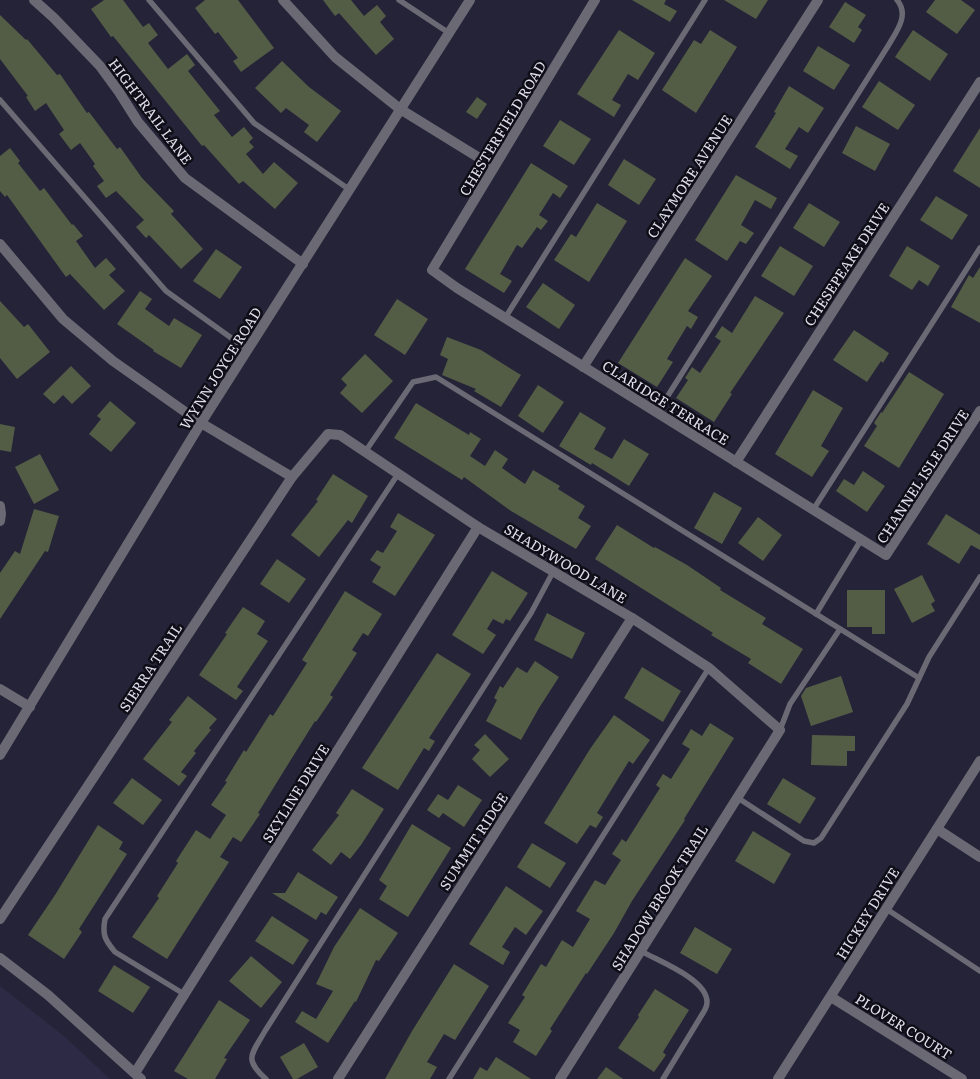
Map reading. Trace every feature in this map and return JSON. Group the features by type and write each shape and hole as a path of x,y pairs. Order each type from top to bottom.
{"street":[{"name":"HIGHTRAIL LANE","path":"34,0 100,66 138,122 185,178 303,264"},
{"path":"283,0 335,57 400,108 494,168"},
{"name":"WYNN JOYCE ROAD","path":"0,755 201,423 470,0"},
{"name":"CHESTERFIELD ROAD","path":"432,270 595,0"},
{"name":"CLAYMORE AVENUE","path":"583,367 818,0"},
{"name":"CHESEPEAKE DRIVE","path":"736,462 980,82"},
{"path":"0,244 63,319 114,361 201,423 292,477"},
{"name":"CLARIDGE TERRACE","path":"432,270 457,288 886,555"},
{"name":"CHANNEL ISLE DRIVE","path":"886,555 980,412"},
{"name":"SIERRA TRAIL","path":"0,919 292,477 328,434"},
{"name":"SHADYWOOD LANE","path":"328,434 340,435 478,527 632,618 709,668 780,730"},
{"path":"0,506 0,521"},
{"name":"SKYLINE DRIVE","path":"136,1077 184,994 478,527"},
{"name":"SUMMIT RIDGE","path":"338,1079 632,618"},
{"path":"0,689 30,707"},
{"name":"SHADOW BROOK TRAIL","path":"560,1079 780,730"},
{"name":"HICKEY DRIVE","path":"780,1078 885,908 980,761"},
{"path":"937,829 980,857"},
{"path":"0,958 48,995 136,1077"},
{"name":"PLOVER COURT","path":"831,997 962,1079"}],"lane":[{"path":"149,0 254,123 350,190"},
{"path":"399,0 449,33"},
{"path":"505,318 705,0"},
{"path":"657,413 897,31 901,24 903,10 897,0"},
{"path":"0,100 166,292 248,350"},
{"path":"813,510 980,248"},
{"path":"365,452 413,382 436,377 919,678"},
{"path":"184,994 115,952 108,944 103,931 105,919 398,474"},
{"path":"816,614 861,540"},
{"path":"266,1079 254,1069 251,1061 265,1031 531,613 553,572"},
{"path":"738,798 804,841 814,843 821,838 907,704 929,657 980,576"},
{"path":"780,730 790,704 840,629"},
{"path":"449,1079 709,668"},
{"path":"885,908 980,971"},
{"path":"641,951 687,975 704,992 707,1002 704,1013 663,1079"}],"shaded area":[{"path":"0,986 64,1036 110,1079 0,1079"}],"building":[{"path":"104,0 123,0 143,27 149,23 158,35 148,43 168,69 187,54 195,65 188,71 220,111 214,115 232,137 244,127 253,138 249,142 254,147 246,154 263,174 274,162 298,183 275,209 243,181 239,184 204,145 202,146 113,36 111,37 91,9"},
{"path":"205,0 238,0 274,48 241,72 233,61 238,58 218,32 215,34 195,8"},
{"path":"323,0 351,0 364,16 377,5 386,16 380,22 394,39 376,55 339,13 335,16"},
{"path":"632,0 666,0 664,4 677,11 670,22"},
{"path":"724,0 768,0 756,19"},
{"path":"935,0 961,0 975,10 957,34 926,12"},
{"path":"845,2 866,15 858,27 862,30 854,43 829,27"},
{"path":"0,15 27,39 57,75 60,74 87,113 89,112 117,149 120,147 142,178 174,211 171,214 203,249 181,269 149,235 146,238 136,227 144,220 116,191 106,198 97,186 104,181 93,166 95,164 80,143 71,150 59,134 64,130 46,103 35,111 26,97 28,96 0,59"},
{"path":"619,30 655,53 638,80 628,74 612,100 621,105 614,117 577,94"},
{"path":"710,30 737,47 696,113 662,90 694,40 701,44"},
{"path":"913,30 948,54 930,81 895,57"},
{"path":"818,46 850,65 834,90 803,71"},
{"path":"282,61 309,87 341,111 317,142 304,132 309,125 286,108 281,113 255,88"},
{"path":"879,81 915,105 898,130 862,107"},
{"path":"789,86 824,108 808,133 799,127 785,149 798,156 790,169 755,147 776,113 774,112"},
{"path":"477,97 487,104 477,119 466,112"},
{"path":"560,120 591,139 574,165 543,146"},
{"path":"856,126 890,144 875,171 842,153"},
{"path":"980,128 980,188 953,171"},
{"path":"10,148 20,161 18,163 40,191 44,188 72,225 83,236 76,241 95,268 106,258 116,269 109,275 125,291 104,310 70,274 66,277 7,195 5,197 0,191 0,156"},
{"path":"624,159 656,179 639,205 608,185"},
{"path":"531,163 568,186 560,198 553,193 539,215 548,221 541,230 537,227 522,248 517,245 500,274 512,281 504,293 465,269"},
{"path":"736,175 777,198 771,209 755,200 741,225 754,233 746,244 740,241 727,261 695,240"},
{"path":"936,196 968,215 952,240 920,220"},
{"path":"597,203 627,221 589,282 554,260 571,234 576,237"},
{"path":"809,203 840,222 824,247 793,228"},
{"path":"780,246 813,266 794,296 761,276"},
{"path":"907,246 940,266 928,286 919,280 912,290 889,276"},
{"path":"216,249 242,267 220,299 193,281"},
{"path":"685,258 712,276 688,311 698,317 691,329 687,326 667,359 673,362 657,387 618,363"},
{"path":"980,267 980,323 951,307 969,275 973,278"},
{"path":"543,283 575,305 559,329 526,307"},
{"path":"140,291 152,299 145,309 169,326 174,318 202,335 181,368 153,351 117,324"},
{"path":"755,296 784,313 730,393 732,394 714,422 676,398 688,380 685,378 692,367 700,373 721,341 715,337 722,326 732,333"},
{"path":"397,299 428,319 405,355 374,335"},
{"path":"0,301 24,327 28,324 50,352 17,379 0,358"},
{"path":"854,330 889,353 883,363 881,361 867,382 833,360"},
{"path":"447,337 481,350 521,375 501,407 474,391 476,389 442,375 448,359 440,355"},
{"path":"365,354 393,381 362,413 340,393 347,385 341,379"},
{"path":"71,366 91,386 72,404 63,395 54,404 43,394"},
{"path":"909,372 944,394 899,468 864,446 877,426 874,423"},
{"path":"538,385 564,402 543,433 518,416"},
{"path":"813,390 843,408 821,446 829,451 812,477 775,454"},
{"path":"110,401 136,423 111,452 89,434 101,419 97,416"},
{"path":"416,403 469,435 470,432 481,439 470,456 485,466 495,450 508,459 502,468 525,484 533,470 560,486 558,489 585,506 578,518 591,526 576,549 511,511 464,477 462,480 394,438"},
{"path":"580,412 606,428 594,449 612,459 624,439 649,454 629,486 592,463 591,465 559,446"},
{"path":"0,424 15,427 11,452 0,450"},
{"path":"40,454 59,490 34,504 15,467"},
{"path":"863,471 885,486 867,512 836,491 844,479 854,485"},
{"path":"333,474 368,496 352,523 348,520 319,557 291,535 318,501 316,500"},
{"path":"714,492 742,508 722,544 694,528"},
{"path":"34,509 59,516 48,552 45,551 0,619 0,573 15,551 20,554"},
{"path":"398,513 435,535 395,596 372,582 381,567 370,560 377,550 383,553 397,531 390,527"},
{"path":"946,514 980,535 980,550 971,545 959,564 927,544"},
{"path":"758,517 782,535 763,561 738,543"},
{"path":"617,525 654,548 687,565 721,588 720,590 766,618 762,624 803,649 781,684 748,663 751,659 711,635 713,633 595,559"},
{"path":"277,559 306,579 289,603 260,584"},
{"path":"492,571 528,593 510,621 506,619 503,624 493,619 487,629 496,635 483,654 452,635"},
{"path":"922,575 935,601 931,604 935,611 912,623 894,589"},
{"path":"847,590 885,590 885,634 872,634 872,627 847,627"},
{"path":"345,591 382,614 368,636 363,633 352,650 357,653 330,695 333,697 315,721 258,813 260,814 241,842 233,837 220,857 229,862 167,959 132,937 159,898 157,896 178,863 176,861 196,830 210,839 226,815 211,805 227,782 225,781 244,750 246,752 270,714 273,716 307,663 302,660"},
{"path":"243,607 265,621 257,634 268,641 237,687 243,691 236,700 199,675"},
{"path":"547,613 585,633 572,659 534,640"},
{"path":"437,653 471,674 429,738 435,741 429,751 424,748 398,790 362,768"},
{"path":"535,661 559,677 521,740 486,721 497,700 494,698 500,686 503,688 517,667 527,673"},
{"path":"642,667 681,691 663,722 624,698"},
{"path":"841,676 853,712 811,726 801,696 806,688"},
{"path":"188,696 217,719 209,728 211,730 194,751 196,753 181,772 187,776 179,786 143,759 172,722 169,720"},
{"path":"614,715 650,740 633,764 629,761 597,813 603,817 596,828 590,825 577,844 544,823 590,749"},
{"path":"710,723 734,738 614,933 550,1029 552,1031 536,1056 513,1042 520,1030 508,1023 525,997 522,995 541,964 546,967 562,940 573,947 590,919 576,911 595,880 605,885 621,860 612,854 622,839 626,842 660,788 656,785 663,774 671,779 690,749 682,744 691,729 702,736"},
{"path":"485,734 509,759 490,777 472,759 480,750 474,745"},
{"path":"812,735 855,736 855,751 847,751 847,766 811,765"},
{"path":"132,778 162,800 143,825 113,803"},
{"path":"783,778 816,798 800,824 767,804"},
{"path":"458,785 482,800 464,827 443,813 439,818 427,810 438,794 448,800"},
{"path":"352,789 384,809 350,859 341,852 331,865 312,850 339,815 336,813"},
{"path":"412,824 451,848 408,917 379,899 387,886 379,880"},
{"path":"98,825 123,842 119,849 127,854 79,929 82,932 64,959 28,935"},
{"path":"753,831 791,854 774,884 735,861"},
{"path":"532,843 566,863 550,888 517,867"},
{"path":"298,872 338,897 326,915 321,912 316,920 272,893 285,893"},
{"path":"506,886 543,911 526,935 515,927 502,947 510,952 503,965 469,944"},
{"path":"360,908 398,933 379,961 376,960 356,1002 328,1043 295,1022 302,1011 316,1019 333,991 316,984 334,947"},
{"path":"272,916 309,940 293,965 255,941"},
{"path":"695,927 732,949 717,974 680,953"},
{"path":"251,956 282,982 261,1008 229,981"},
{"path":"454,964 489,986 455,1040 444,1034 427,1062 437,1067 430,1079 385,1079 412,1031"},
{"path":"114,965 150,987 133,1013 98,991"},
{"path":"655,989 689,1010 663,1052 666,1055 654,1072 618,1048"},
{"path":"219,1000 250,1020 224,1058 227,1059 215,1079 188,1079 174,1071"},
{"path":"304,1043 318,1067 297,1079 293,1079 280,1057"},
{"path":"496,1057 531,1079 473,1079 480,1067 487,1071"},
{"path":"606,1067 623,1079 597,1079"}]}
